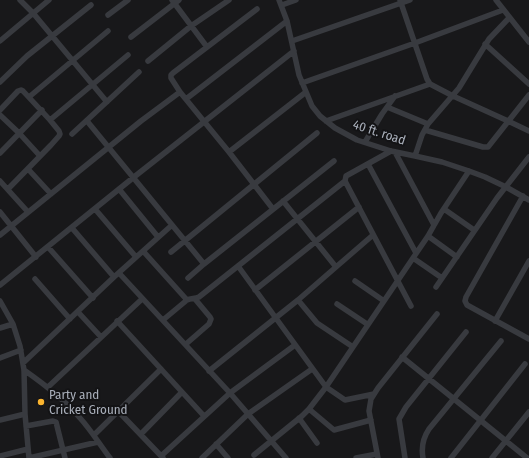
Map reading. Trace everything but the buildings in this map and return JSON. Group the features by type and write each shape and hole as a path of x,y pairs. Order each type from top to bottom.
{"street":[{"path":"20,0 53,36 107,102"},
{"path":"0,41 50,0"},
{"path":"108,15 128,0"},
{"path":"148,61 191,26 229,0"},
{"path":"281,3 296,0"},
{"path":"292,41 400,2 410,0"},
{"path":"496,0 529,42"},
{"path":"131,36 175,1 207,47"},
{"path":"400,2 430,84 529,131"},
{"name":"40 ft. road","path":"281,3 287,21 297,68 302,83 315,111 326,121 357,140 393,151 442,162 469,171 506,187 529,200"},
{"path":"0,82 27,56 91,5"},
{"path":"257,9 171,75 171,78 180,92 273,209"},
{"path":"302,83 503,10"},
{"path":"415,156 426,127 453,96 485,44 509,18"},
{"path":"186,99 287,21"},
{"path":"29,97 108,31"},
{"path":"485,44 529,84"},
{"path":"0,285 294,51"},
{"path":"50,120 128,55"},
{"path":"72,134 139,72"},
{"path":"326,121 430,84"},
{"path":"0,110 20,90 23,90 60,131 59,136 8,190"},
{"path":"0,235 141,121 180,92"},
{"path":"229,152 306,92"},
{"path":"387,107 426,127 486,147 529,95"},
{"path":"365,142 395,96"},
{"path":"0,153 42,110"},
{"path":"0,115 40,156"},
{"path":"87,121 204,264"},
{"path":"171,252 317,133"},
{"path":"163,320 187,300 199,297 345,181 346,176 393,151 434,224"},
{"path":"436,287 474,230 529,156"},
{"path":"188,278 334,161"},
{"path":"368,164 415,256 442,278"},
{"path":"28,169 51,194"},
{"path":"254,455 309,409 326,387 415,256 469,171"},
{"path":"345,181 411,306"},
{"path":"1,183 28,212"},
{"path":"119,189 158,237"},
{"path":"523,196 465,301 466,305 529,338"},
{"path":"283,201 336,267"},
{"path":"255,290 359,207"},
{"path":"95,209 136,257"},
{"path":"444,209 474,230"},
{"path":"0,212 36,257"},
{"path":"23,363 172,224"},
{"path":"72,228 116,275 142,298 186,344 286,458"},
{"path":"209,371 298,300 373,235"},
{"path":"428,236 457,257"},
{"path":"48,247 93,298"},
{"path":"142,251 187,300"},
{"path":"495,321 529,261"},
{"path":"238,266 326,387 345,400 374,394"},
{"path":"35,279 70,319"},
{"path":"356,281 384,301"},
{"path":"48,387 142,298"},
{"path":"186,344 208,324 211,319 195,299"},
{"path":"298,300 317,323 353,346"},
{"path":"0,301 13,324 21,350 24,370 25,414 29,458 98,442"},
{"path":"337,304 368,324"},
{"path":"78,312 101,337"},
{"path":"356,458 377,456 369,411 374,394 437,314"},
{"path":"117,321 204,416"},
{"path":"0,328 13,324"},
{"path":"405,458 399,419 406,407 466,332"},
{"path":"423,458 422,446 425,434 429,428 501,342"},
{"path":"118,411 162,457 230,393 295,345"},
{"path":"0,358 21,350"},
{"path":"402,357 527,458"},
{"path":"451,458 525,364"},
{"path":"94,435 161,369"},
{"path":"202,458 248,414 312,369"},
{"path":"24,370 59,396 94,435 110,458"},
{"path":"140,434 182,392"},
{"path":"309,409 334,430 371,420"},
{"path":"492,458 529,412"},
{"path":"0,420 25,414"},
{"path":"299,418 317,443"},
{"path":"26,426 53,421 56,422 65,458"},
{"path":"216,444 228,458"},
{"path":"0,456 28,449"}],"place":[{"name":"Party and Cricket Ground","path":"41,402"}]}
